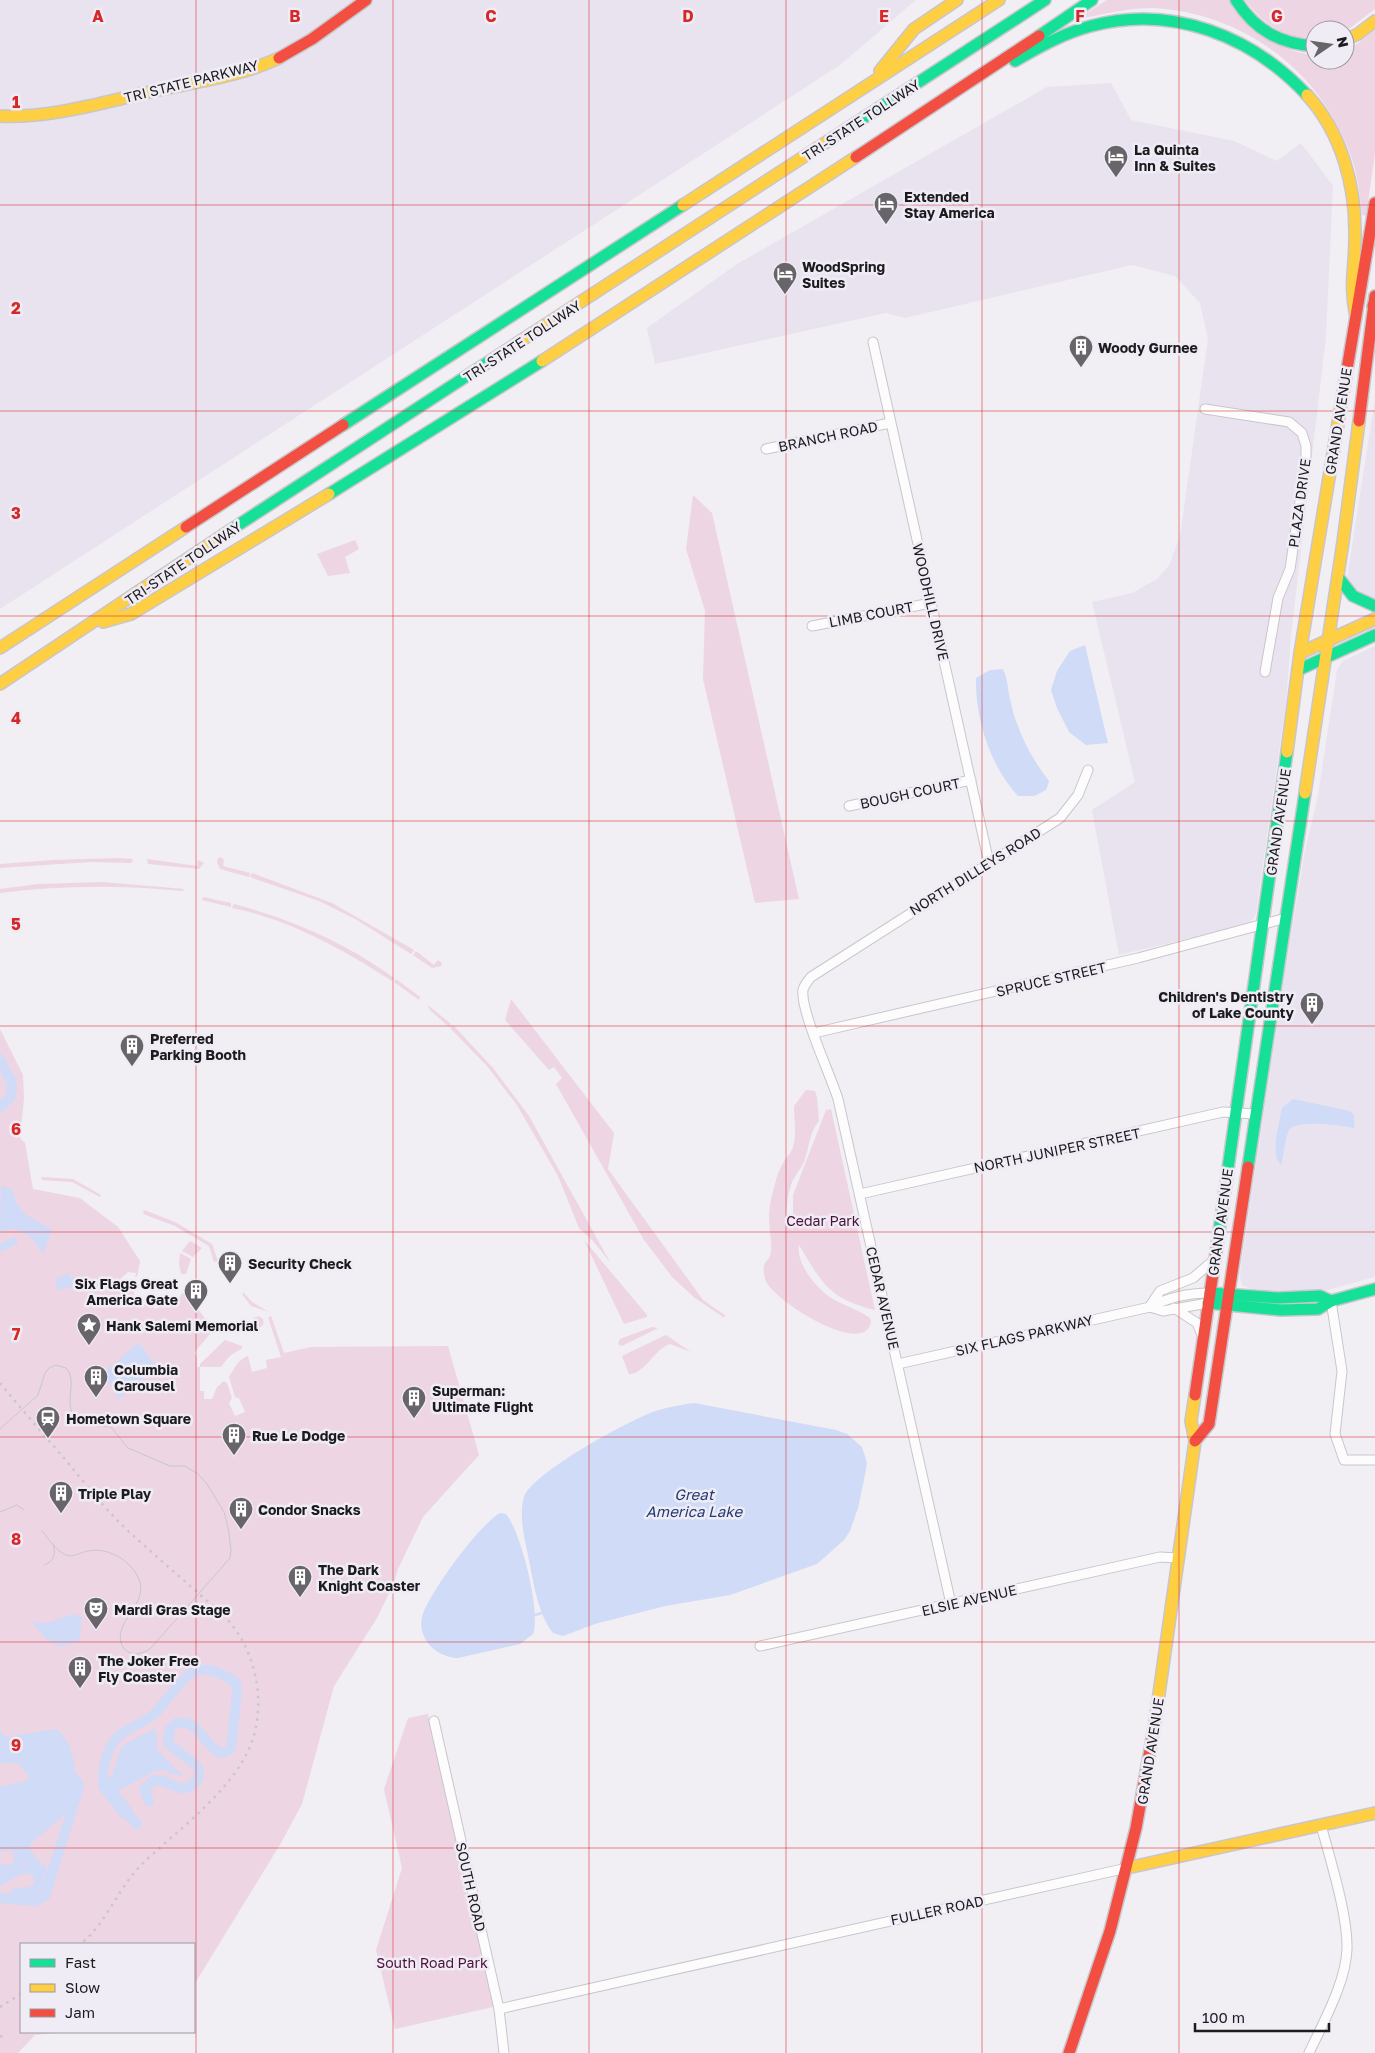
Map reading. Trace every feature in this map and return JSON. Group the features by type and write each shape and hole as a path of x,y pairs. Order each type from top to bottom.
{"main road":[{"name":"TRI STATE PARKWAY","path":"0,116 18,117 54,112 194,83 256,67 278,59 302,45 366,0"},
{"path":"872,81 914,29 957,0"},
{"name":"TRI-STATE TOLLWAY","path":"0,648 999,0"},
{"name":"TRI-STATE TOLLWAY","path":"0,684 90,626 261,510 1045,0"},
{"path":"90,626 131,614 247,545 487,396 924,112 1092,0"},
{"path":"1236,0 1249,18 1267,34 1287,43 1305,45"},
{"path":"924,112 1057,39 1080,29 1101,23 1145,19 1178,21 1208,28 1245,43 1280,66 1311,98 1323,115 1342,155 1353,197 1355,247 1350,286 1356,317"},
{"path":"1355,35 1375,21"},
{"name":"GRAND AVENUE","path":"1069,2053 1110,1931 1127,1868 1149,1757 1195,1441 1191,1421 1263,926 1300,653 1375,203"},
{"name":"GRAND AVENUE","path":"1195,1441 1209,1424 1229,1299 1255,1114 1338,577 1375,293"},
{"path":"1338,577 1345,588 1359,602 1375,606"},
{"path":"1300,653 1375,619"},
{"path":"1298,670 1375,635"},
{"path":"1209,1298 1229,1299 1281,1310 1305,1310 1318,1309 1331,1302 1375,1289"},
{"name":"FULLER ROAD","path":"1127,1868 1375,1813"}],"street":[{"name":"WOODHILL DRIVE","path":"872,342 989,863"},
{"name":"PLAZA DRIVE","path":"1205,409 1289,422 1300,430 1304,438 1306,460 1290,570 1278,598 1265,672"},
{"name":"BRANCH ROAD","path":"766,449 890,423"},
{"name":"LIMB COURT","path":"812,626 931,603"},
{"name":"NORTH DILLEYS ROAD","path":"843,956 1060,818 1078,795 1088,770"},
{"name":"BOUGH COURT","path":"849,806 971,780"},
{"name":"SPRUCE STREET","path":"814,1033 1087,970 1263,926 1286,918"},
{"name":"CEDAR AVENUE","path":"843,956 811,977 803,990 814,1033 838,1098 950,1604"},
{"name":"NORTH JUNIPER STREET","path":"860,1194 1223,1112 1255,1114"},
{"path":"1150,1307 1160,1291 1193,1278 1215,1259"},
{"name":"SIX FLAGS PARKWAY","path":"898,1364 1150,1307 1169,1298 1193,1293 1209,1298"},
{"name":"SIX FLAGS PARKWAY","path":"1150,1307 1163,1310 1209,1298"},
{"path":"1331,1302 1342,1371 1335,1434 1344,1460 1375,1460"},
{"path":"1174,1308 1197,1323 1203,1339"},
{"name":"ELSIE AVENUE","path":"760,1646 1160,1557 1178,1558"},
{"name":"SOUTH ROAD","path":"434,1721 499,2009 504,2053"},
{"path":"1309,2053 1334,1998 1345,1962 1347,1948 1344,1919 1321,1825"},
{"name":"FULLER ROAD","path":"499,2009 1127,1868"}],"shaded area":[{"path":"0,0 916,0 840,65 0,609"},
{"path":"1111,83 1131,120 1234,141 1277,161 1301,143 1333,186 1326,337 1291,635 1286,704 1256,914 1245,925 1119,955 1092,810 1135,782 1092,602 1132,593 1157,579 1169,566 1180,536 1208,339 1200,303 1175,276 1132,265 905,318 886,313 655,364 647,328 737,264 1047,87"},
{"path":"1375,399 1375,600 1364,597 1349,584 1347,578"},
{"path":"1375,646 1375,1277 1324,1291 1305,1293 1256,1291 1242,1285 1240,1278 1241,1265 1283,983 1304,856 1318,795 1337,670 1343,661"}],"green space":[{"path":"1107,0 1229,0 1268,36 1289,49 1305,53 1305,70 1355,70 1355,45 1375,30 1375,153 1366,216 1362,215 1359,187 1354,166 1339,127 1321,99 1299,74 1275,52 1247,34 1217,21 1185,12 1143,8 1083,18 1082,16"},
{"path":"1245,0 1375,0 1375,9 1355,24 1355,20 1305,20 1305,38 1284,33 1267,23"},
{"path":"693,495 712,513 799,899 755,903 703,679 705,611 686,549"},
{"path":"355,540 359,549 345,557 350,573 328,576 317,554"},
{"path":"221,857 224,860 223,866 250,873 249,877 220,869 217,862 218,858"},
{"path":"132,859 133,861 131,863 91,862 0,868 0,864"},
{"path":"147,859 197,866 198,860 204,863 199,869 148,864"},
{"path":"252,873 332,903 414,950 411,954 357,920 319,901 250,877"},
{"path":"102,882 184,889 183,891 91,887 46,888 0,893 0,889 38,884"},
{"path":"203,897 231,903 231,907 202,900"},
{"path":"234,904 276,917 338,943 394,978 392,981 335,947 295,928 253,913 232,908"},
{"path":"416,951 434,965 438,960 442,963 441,966 432,968 413,955"},
{"path":"396,979 420,997 419,1000 394,982"},
{"path":"511,999 614,1133 608,1169 703,1300 726,1316 723,1317 695,1298 673,1278 644,1240 556,1084 562,1078 554,1067 549,1070 505,1020"},
{"path":"428,1005 451,1024 449,1027 430,1010"},
{"path":"453,1025 493,1068 529,1116 610,1262 593,1241 579,1228 558,1176 517,1105 487,1066 450,1028"},
{"path":"0,1029 23,1075 24,1099 20,1138 25,1143 33,1189 80,1198 118,1227 140,1261 137,1277 135,1277 136,1273 128,1272 118,1281 135,1283 133,1304 152,1305 155,1309 179,1298 182,1293 186,1295 214,1329 194,1353 197,1357 197,1367 200,1367 200,1391 204,1391 204,1399 212,1399 217,1387 224,1381 227,1383 232,1398 229,1403 235,1416 245,1412 239,1398 235,1397 229,1377 239,1362 248,1356 252,1372 267,1368 266,1360 281,1357 268,1317 271,1316 284,1353 311,1347 448,1346 479,1455 423,1517 377,1618 334,1686 302,1804 281,1843 195,1983 195,1943 20,1943 20,2033 54,2033 35,2035 18,2053 0,2053"},
{"name":"Cedar Park","path":"806,1090 815,1091 819,1121 811,1135 804,1162 790,1187 786,1208 787,1222 793,1230 793,1195 826,1110 831,1109 875,1310 859,1306 837,1295 828,1288 814,1270 799,1245 799,1252 800,1259 807,1273 822,1291 870,1318 871,1321 866,1331 853,1334 818,1322 800,1311 783,1299 771,1288 765,1279 764,1264 769,1258 771,1251 769,1217 772,1196 779,1171 793,1147 795,1132 794,1106"},
{"path":"41,1177 73,1179 101,1195 100,1197 72,1182 42,1180"},
{"path":"144,1210 175,1222 212,1244 218,1261 214,1262 209,1246 175,1226 143,1214"},
{"path":"584,1240 647,1315 647,1317 624,1324"},
{"path":"190,1241 202,1248 193,1257 182,1251"},
{"path":"180,1253 191,1259 186,1274 181,1274 179,1264"},
{"path":"244,1293 252,1302 269,1312 251,1306 242,1294"},
{"path":"258,1316 264,1322 258,1328 252,1322"},
{"path":"219,1321 240,1324 248,1322 250,1329 240,1330 218,1324"},
{"path":"652,1327 658,1328 622,1346 618,1344 620,1339"},
{"path":"666,1335 691,1352 670,1344 659,1351 640,1370 629,1374 622,1356"},
{"path":"225,1340 242,1346 242,1349 232,1355 221,1367 200,1367 200,1364"},
{"name":"South Road Park","path":"428,1714 493,1998 493,2007 395,2029 376,1950 402,1868 384,1789 408,1718"}],"water":[{"path":"1085,645 1108,743 1086,745 1069,732 1057,708 1051,690 1057,671 1070,651"},
{"path":"1003,669 1021,734 1036,763 1049,781 1046,790 1034,796 1018,796 1008,784 992,756 981,725 976,693 976,678 990,670"},
{"path":"1293,1099 1350,1111 1354,1115 1354,1128 1319,1124 1293,1127 1288,1133 1281,1165 1276,1154 1277,1132 1282,1108"},
{"path":"1,1186 12,1189 17,1204 27,1216 52,1229 43,1254 26,1234 12,1229 0,1231"},
{"path":"15,1237 18,1244 0,1252 0,1244"},
{"path":"70,1273 70,1278 80,1277 82,1285 57,1290 55,1279"},
{"path":"139,1342 148,1356 158,1366 117,1400 114,1386 99,1377"},
{"name":"Great America Lake","path":"694,1403 836,1430 847,1434 862,1447 867,1463 858,1508 850,1531 844,1540 817,1564 730,1595 665,1606 595,1624 563,1636 553,1633 544,1618 533,1582 522,1522 524,1497 531,1487 544,1475 603,1437 653,1412"},
{"path":"500,1513 506,1514 512,1523 528,1572 534,1608 535,1623 533,1634 520,1644 458,1658 443,1655 431,1646 423,1633 421,1625 426,1607 433,1593 455,1561 480,1531"},
{"path":"73,1614 82,1617 79,1641 61,1647 46,1639 32,1622 47,1623"},
{"path":"56,1729 68,1743 74,1761 77,1799 65,1814 29,1845 36,1859 47,1868 47,1877 10,1850 0,1852 0,1787 27,1781 32,1771 28,1759 16,1754 0,1743 0,1730 5,1737"},
{"path":"154,1729 156,1730 157,1749 176,1770 182,1773 181,1776 162,1770 155,1771 118,1791 133,1810 122,1819 97,1786 112,1776 120,1750 125,1744"}],"waterway":[{"path":"0,1059 12,1086 10,1098 0,1107"},
{"path":"535,1615 542,1613"},
{"path":"109,1794 105,1788 104,1766 109,1751 121,1734 151,1717 189,1675 198,1671 208,1670 221,1674 236,1683 237,1692 231,1749 220,1753 208,1744 195,1728 184,1723 176,1723 170,1729 168,1743 192,1761 199,1772 198,1778 188,1788 177,1787 154,1780 144,1789 149,1801"},
{"path":"0,1750 21,1749"},
{"path":"0,1758 21,1758 34,1775"},
{"path":"0,1898 35,1901 45,1896 79,1787 78,1782 74,1778 64,1779"},
{"path":"119,1805 137,1824"},
{"path":"0,1869 10,1871 17,1866 20,1856 18,1844"},
{"path":"0,1880 23,1869 28,1868 37,1872 40,1884 35,1890 16,1893"}],"tram line":[{"path":"0,1429 38,1395 45,1373 49,1368 56,1365 66,1368 70,1374 71,1382 70,1406 72,1414 78,1420 87,1425 111,1427 128,1448 170,1466 185,1466 198,1474 207,1484 224,1512 231,1550 230,1558 151,1648 134,1654 124,1649 120,1639 121,1630 140,1595 141,1586 133,1569 123,1559 102,1551 95,1550 66,1555 42,1531"},
{"path":"0,1512 17,1505 24,1510"},
{"path":"44,1565 54,1556 53,1544"}],"railway":[{"path":"0,1383 118,1521 228,1621 244,1644 250,1658 257,1686 258,1716 255,1730 251,1744 231,1778 202,1810 140,1866 98,1926 82,1943"},
{"path":"0,2007 20,1995"}],"traffic: fast":[{"path":"828,141 1045,0"},
{"path":"1039,36 1092,0"},
{"path":"1236,0 1251,20 1270,34 1305,45"},
{"path":"1015,61 1061,36 1081,29 1121,20 1151,19 1209,30 1236,41 1261,56 1285,74 1307,95"},
{"path":"343,425 683,205"},
{"path":"229,531 499,355"},
{"path":"329,494 542,361"},
{"path":"1338,577 1353,596 1375,606"},
{"path":"1298,670 1375,635"},
{"path":"1219,1232 1287,752"},
{"path":"1248,1167 1305,793"},
{"path":"1208,1303 1281,1310 1318,1309 1331,1301 1375,1289"},
{"path":"1210,1293 1278,1298 1320,1296 1331,1301"}],"traffic: slow":[{"path":"880,71 914,29 957,0"},
{"path":"683,205 999,0"},
{"path":"1355,35 1375,21"},
{"path":"0,116 38,115 76,109 248,70 279,58"},
{"path":"1307,95 1319,110 1338,143 1349,180 1355,218 1353,286 1356,317"},
{"path":"499,355 828,141"},
{"path":"542,361 856,157"},
{"path":"1287,752 1300,653 1342,399"},
{"path":"1305,793 1343,542 1359,421"},
{"path":"103,622 131,614 329,494"},
{"path":"0,648 186,527"},
{"path":"0,684 229,531"},
{"path":"1300,653 1375,619"},
{"path":"1155,1722 1195,1441 1191,1421 1195,1395"},
{"path":"1127,1868 1375,1813"}],"traffic: jam":[{"path":"279,58 312,39 366,0"},
{"path":"856,157 1039,36"},
{"path":"1342,399 1375,203"},
{"path":"1359,421 1375,296"},
{"path":"1373,306 1375,300"},
{"path":"186,527 343,425"},
{"path":"1195,1441 1209,1424 1248,1167"},
{"path":"1195,1395 1219,1232"},
{"path":"1069,2053 1110,1931 1136,1828 1155,1722"}],"place":[{"name":"La Quinta Inn & Suites","path":"1116,178"},
{"name":"Extended Stay America","path":"886,225"},
{"name":"WoodSpring Suites","path":"785,295"},
{"name":"Woody Gurnee","path":"1081,368"},
{"name":"Children's Dentistry of Lake County","path":"1312,1025"},
{"name":"Preferred Parking Booth","path":"132,1067"},
{"name":"Security Check","path":"230,1284"},
{"name":"Six Flags Great America Gate","path":"196,1312"},
{"name":"Hank Salemi Memorial","path":"89,1346"},
{"name":"Columbia Carousel","path":"96,1398"},
{"name":"Superman: Ultimate Flight","path":"414,1419"},
{"name":"Hometown Square","path":"48,1439"},
{"name":"Rue Le Dodge","path":"234,1456"},
{"name":"Triple Play","path":"61,1514"},
{"name":"Condor Snacks","path":"241,1530"},
{"name":"The Dark Knight Coaster","path":"300,1598"},
{"name":"Mardi Gras Stage","path":"96,1630"},
{"name":"The Joker Free Fly Coaster","path":"80,1689"}]}
